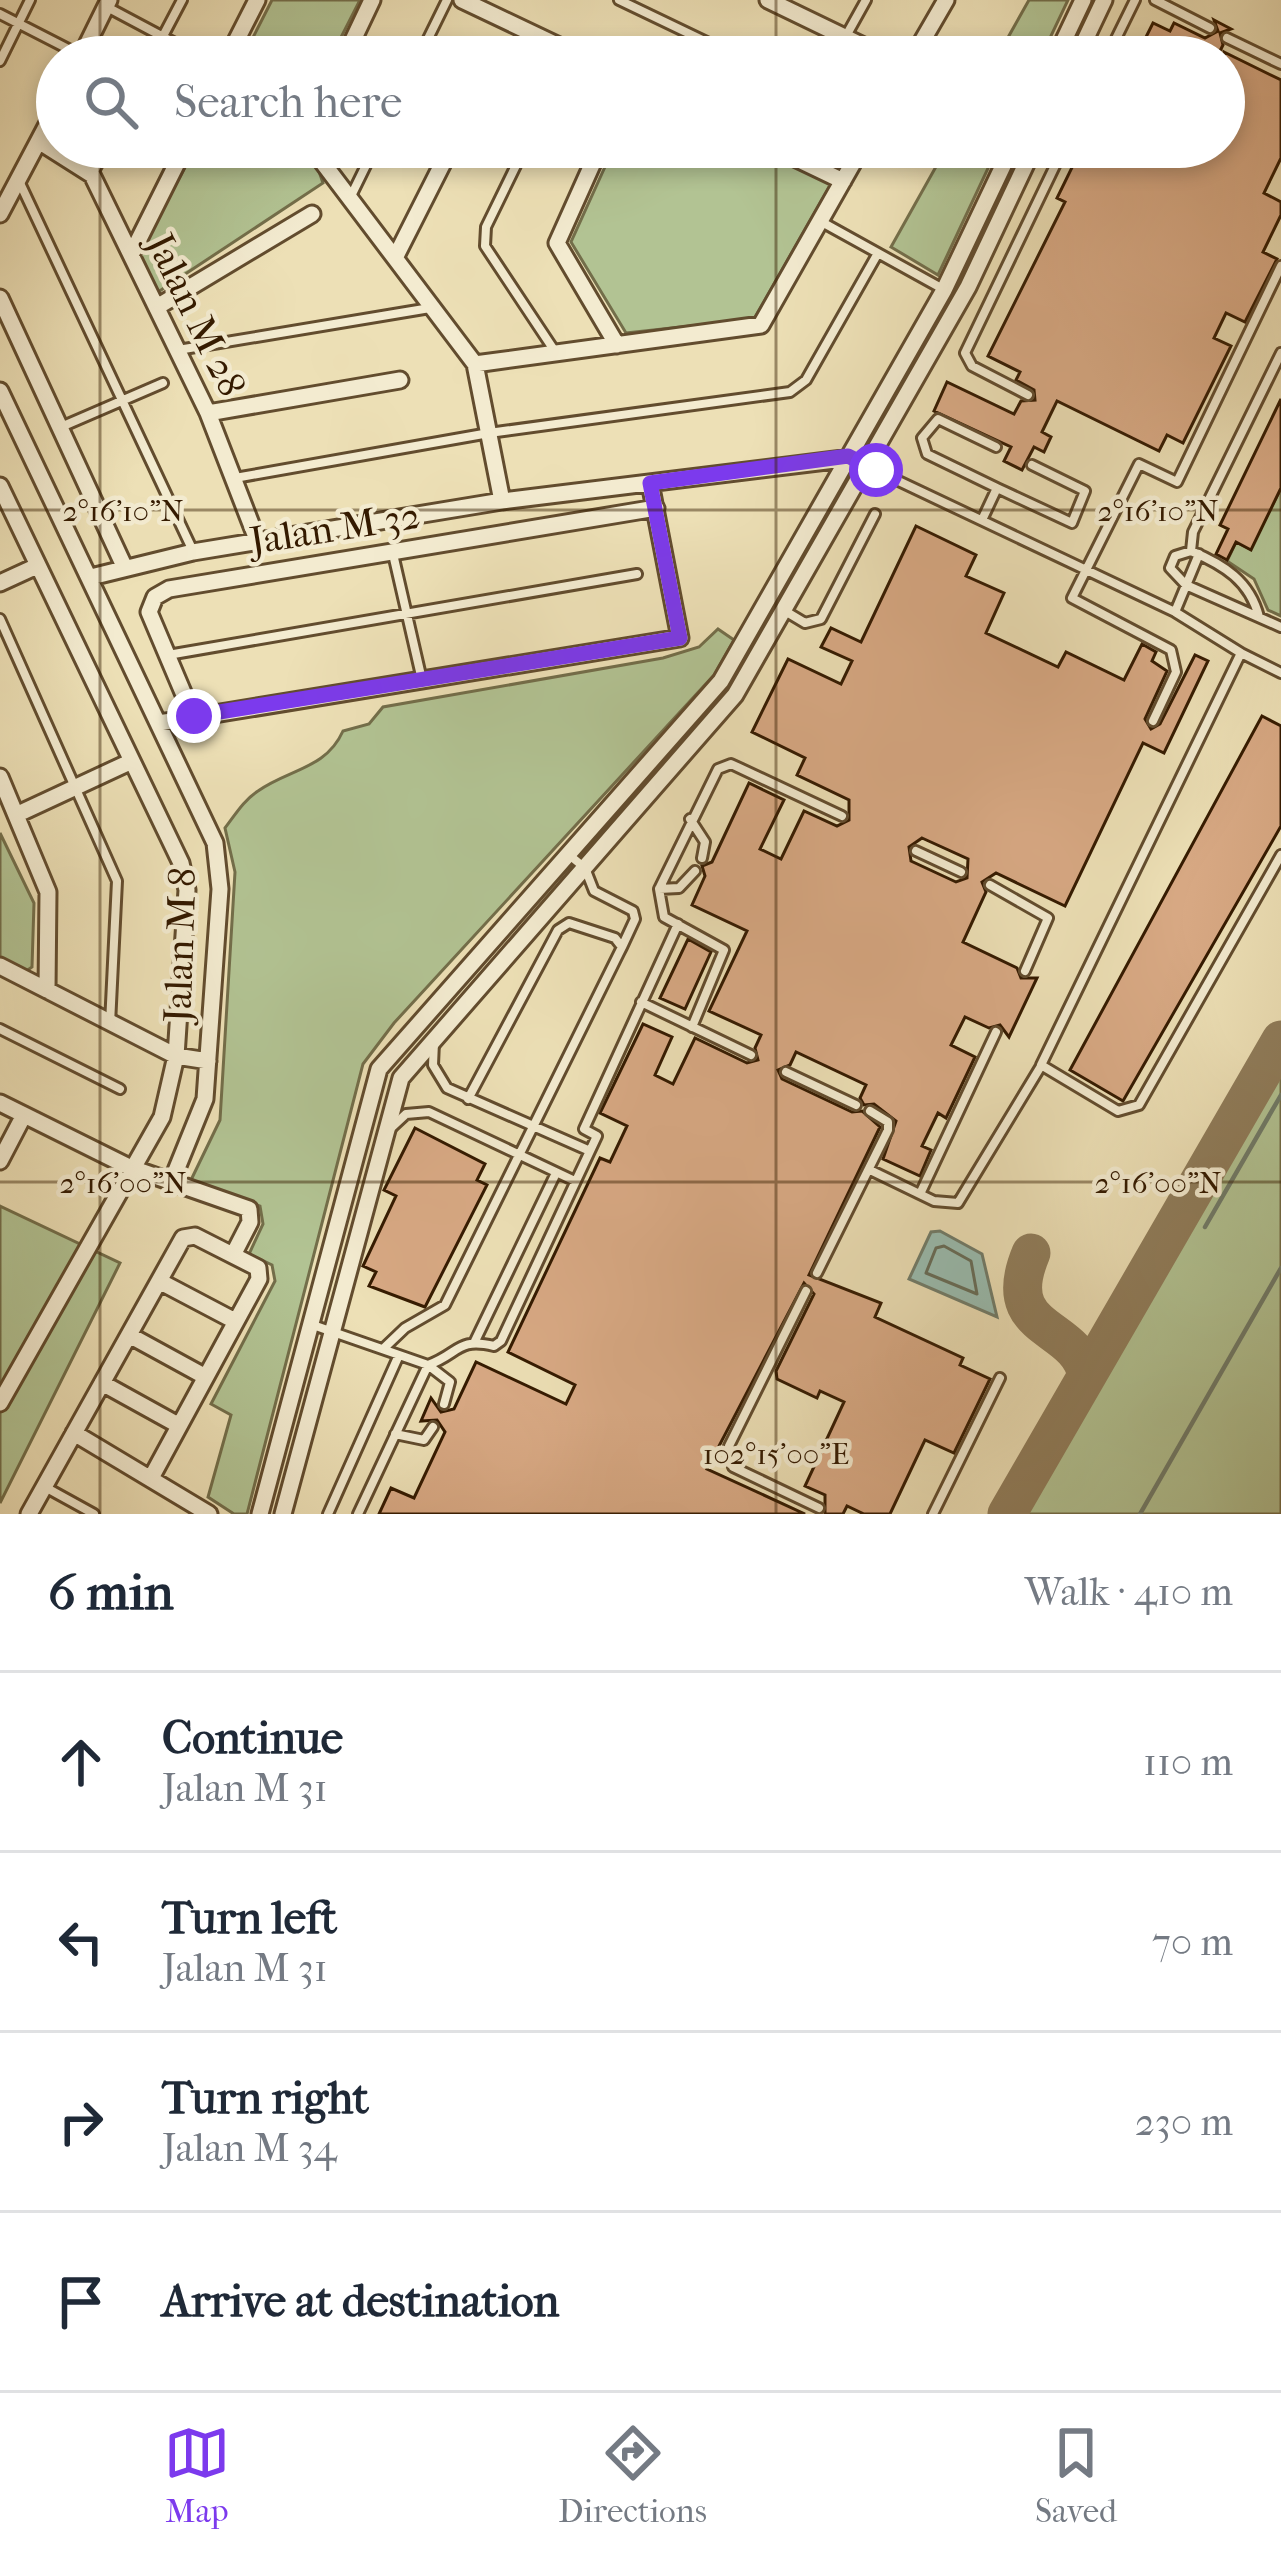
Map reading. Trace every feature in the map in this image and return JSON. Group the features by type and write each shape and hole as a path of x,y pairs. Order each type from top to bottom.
{"street":[{"path":"239,36 256,0"},
{"path":"355,36 372,0"},
{"path":"461,0 483,5 539,36"},
{"path":"768,0 794,6 842,36"},
{"path":"926,36 946,0"},
{"path":"1066,36 1083,0"},
{"path":"1087,36 1104,0"},
{"path":"91,36 107,3"},
{"path":"0,214 36,149"},
{"path":"81,168 92,175"},
{"path":"131,255 174,168"},
{"path":"327,168 397,254 475,364 502,502"},
{"path":"397,254 440,168"},
{"path":"591,168 557,243 617,346"},
{"path":"816,168 843,181"},
{"path":"475,364 761,325 850,168"},
{"path":"260,1514 379,1069 721,681 944,290 1002,168"},
{"path":"283,1514 401,1078 735,694 968,287 1024,168"},
{"name":"Jalan M 28","path":"92,175 208,413 258,542"},
{"path":"157,307 312,214"},
{"path":"0,298 124,566"},
{"path":"208,413 400,380"},
{"name":"Jalan M 8","path":"0,392 215,843 219,865 208,1061 199,1121 171,1184"},
{"path":"91,577 193,552 502,502 848,456 868,466"},
{"path":"159,723 680,638 650,483"},
{"path":"0,486 185,875 176,1056 162,1117 0,1403"},
{"name":"Jalan M 32","path":"194,716 149,611 154,597 169,589 656,508"},
{"path":"0,583 37,566"},
{"path":"18,814 132,760"},
{"path":"0,777 44,877 51,909 47,990"},
{"path":"0,966 176,1056 208,1061"},
{"path":"0,1102 130,1167 249,1210 250,1222 233,1256"},
{"path":"0,1161 24,1115"},
{"path":"29,1514 189,1235 260,1273 151,1478"},
{"path":"159,1281 235,1321"},
{"path":"128,1335 204,1376"},
{"path":"102,1383 178,1426"},
{"path":"74,1433 209,1514"}],"lane":[{"path":"0,61 30,0"},
{"path":"107,3 163,35 182,0"},
{"path":"429,36 447,0"},
{"path":"619,0 694,36"},
{"path":"846,36 866,0"},
{"path":"1117,36 1135,0"},
{"path":"1155,0 1210,28"},
{"path":"0,14 45,36"},
{"path":"1245,47 1281,64"},
{"path":"92,175 96,168"},
{"path":"350,197 364,168"},
{"path":"516,168 484,238 488,254 556,354"},
{"path":"1028,394 972,366 965,353 1054,168"},
{"path":"19,181 193,552"},
{"path":"820,221 944,290"},
{"path":"233,478 489,433 796,389 878,253"},
{"path":"1153,721 1176,672 1171,650 1072,598 1139,464 1177,482 1281,266"},
{"path":"177,350 435,307"},
{"path":"1174,612 1195,553 1193,532 1281,353"},
{"path":"60,428 163,383"},
{"path":"996,447 938,418 922,438 927,454 1072,523 1084,491 1032,465"},
{"path":"868,466 1174,612 1281,673"},
{"path":"982,520 998,488"},
{"path":"784,610 805,623 820,619 875,514"},
{"path":"393,553 422,682"},
{"path":"1259,617 1253,594 1240,578 1195,553 1175,556 1170,568 1186,585 1281,627"},
{"path":"166,655 637,574"},
{"path":"0,619 119,890 110,1024"},
{"path":"870,1170 946,1205 966,1195 1041,1065 1241,653"},
{"path":"692,1027 724,950 659,911 659,890 690,819 723,764 842,816"},
{"path":"690,819 705,842 702,857"},
{"path":"916,850 962,872"},
{"path":"383,1348 405,1328 445,1305 635,919 633,911 595,891 584,868 568,854"},
{"path":"1041,1065 1118,1111 1130,1112 1281,855"},
{"path":"659,890 679,888 695,871"},
{"path":"990,885 1048,919 1025,971"},
{"path":"468,1099 558,930 569,923 615,938 622,947"},
{"path":"476,1341 494,1346 501,1341 597,1136 584,1130 678,924"},
{"path":"641,1002 751,1055"},
{"path":"0,1029 120,1088"},
{"path":"920,1195 997,1032"},
{"path":"434,1041 437,1078 468,1099 590,1151"},
{"path":"786,1072 856,1105"},
{"path":"818,1273 888,1130 888,1122 870,1111"},
{"path":"387,1132 406,1114 429,1112 575,1181"},
{"path":"358,1514 428,1365 476,1341 556,1173"},
{"path":"806,1291 729,1446 733,1467 819,1508"},
{"path":"310,1324 428,1365 450,1382 444,1404"},
{"path":"328,1514 399,1355"},
{"path":"933,1514 1000,1378"},
{"path":"395,1434 424,1440 433,1427"},
{"path":"44,1487 94,1514"}],"green space":[{"path":"272,0 360,0 342,36 254,36"},
{"path":"1029,0 1068,0 1051,36 1009,36"},
{"path":"185,168 318,168 323,183 155,294 137,256"},
{"path":"604,168 798,168 831,184 754,319 626,333 571,242"},
{"path":"935,168 988,168 938,275 891,247"},
{"path":"1281,488 1281,616 1268,610 1254,579 1227,561 1236,542 1250,549"},
{"path":"718,629 734,640 714,675 394,1023 363,1064 247,1514 234,1514 208,1497 231,1415 211,1404 275,1281 272,1265 249,1254 263,1224 260,1206 191,1180 220,1120 235,872 225,828 253,795 317,761 343,731 369,724 383,707 663,658 699,647"},
{"path":"0,833 34,903 32,967 22,974 0,962"},
{"path":"1281,1053 1281,1514 1017,1514"},
{"path":"0,1206 120,1263 0,1503"}],"water":[{"path":"940,1231 982,1254 997,1317 909,1279 931,1232"}],"building":[{"path":"1214,20 1231,29 1221,36 1209,36 1218,31"},
{"path":"1153,23 1170,31 1174,23 1201,36 1146,36"},
{"path":"1245,62 1281,80 1281,158 1264,193 1281,202 1281,215 1263,252 1277,259 1245,322 1226,313 1214,338 1231,346 1183,443 1167,435 1159,451 1057,401 1042,432 1051,437 1044,452 1034,447 1022,470 1004,461 1011,447 934,411 947,382 1014,414 1021,401 1035,400 1034,390 1016,380 1020,372 988,356 1065,202 1057,198 1072,168 1245,168"},
{"path":"1281,399 1281,488 1251,550 1236,542 1227,560 1216,554 1228,529 1220,525"},
{"path":"916,526 976,555 966,576 1004,593 986,633 1058,667 1066,652 1124,680 1142,644 1156,652 1152,661 1167,671 1145,719 1151,729 1160,724 1195,655 1208,661 1164,753 1143,743 1065,906 996,873 982,882 986,892 963,942 1017,968 1021,978 1037,978 1009,1037 1000,1025 989,1028 965,1017 951,1045 975,1057 946,1118 938,1113 922,1146 931,1150 920,1176 883,1159 896,1121 874,1104 864,1105 860,1098 866,1085 796,1052 790,1065 778,1070 782,1079 852,1112 862,1111 880,1127 809,1275 881,1303 875,1317 963,1358 960,1365 990,1379 954,1453 925,1440 890,1514 864,1514 847,1506 843,1514 825,1514 825,1495 805,1486 844,1402 820,1391 817,1398 777,1379 776,1371 814,1294 804,1283 707,1469 805,1514 379,1514 391,1488 414,1498 445,1432 437,1420 421,1421 431,1398 441,1412 454,1409 476,1362 566,1404 575,1385 508,1352 600,1158 610,1162 627,1126 600,1113 643,1024 672,1037 655,1075 673,1084 695,1038 747,1063 758,1060 755,1048 761,1035 709,1011 747,931 692,905 705,876 702,866 712,862 749,783 784,800 760,849 781,859 804,811 837,826 849,820 849,800 797,775 805,758 752,732 788,659 841,684 852,661 821,647 831,628 861,642","holes":["922,838 968,859 967,878 956,882 911,861 909,847"]},
{"path":"1262,716 1281,726 1281,826 1123,1101 1070,1070"},
{"path":"688,939 711,952 685,1009 660,998"},
{"path":"415,1128 485,1164 477,1180 487,1185 425,1307 369,1286 376,1272 363,1266 396,1196 384,1190"}],"waterway":[{"path":"1205,1227 1281,1095"},
{"path":"1140,1514 1281,1268"}],"taxiway":[{"path":"1007,1514 1281,1040"},
{"path":"1031,1253 1023,1279 1024,1299 1042,1325 1080,1358 1087,1375"}],"route":[{"path":"194,716 680,638 650,483 848,456 876,470"}]}
